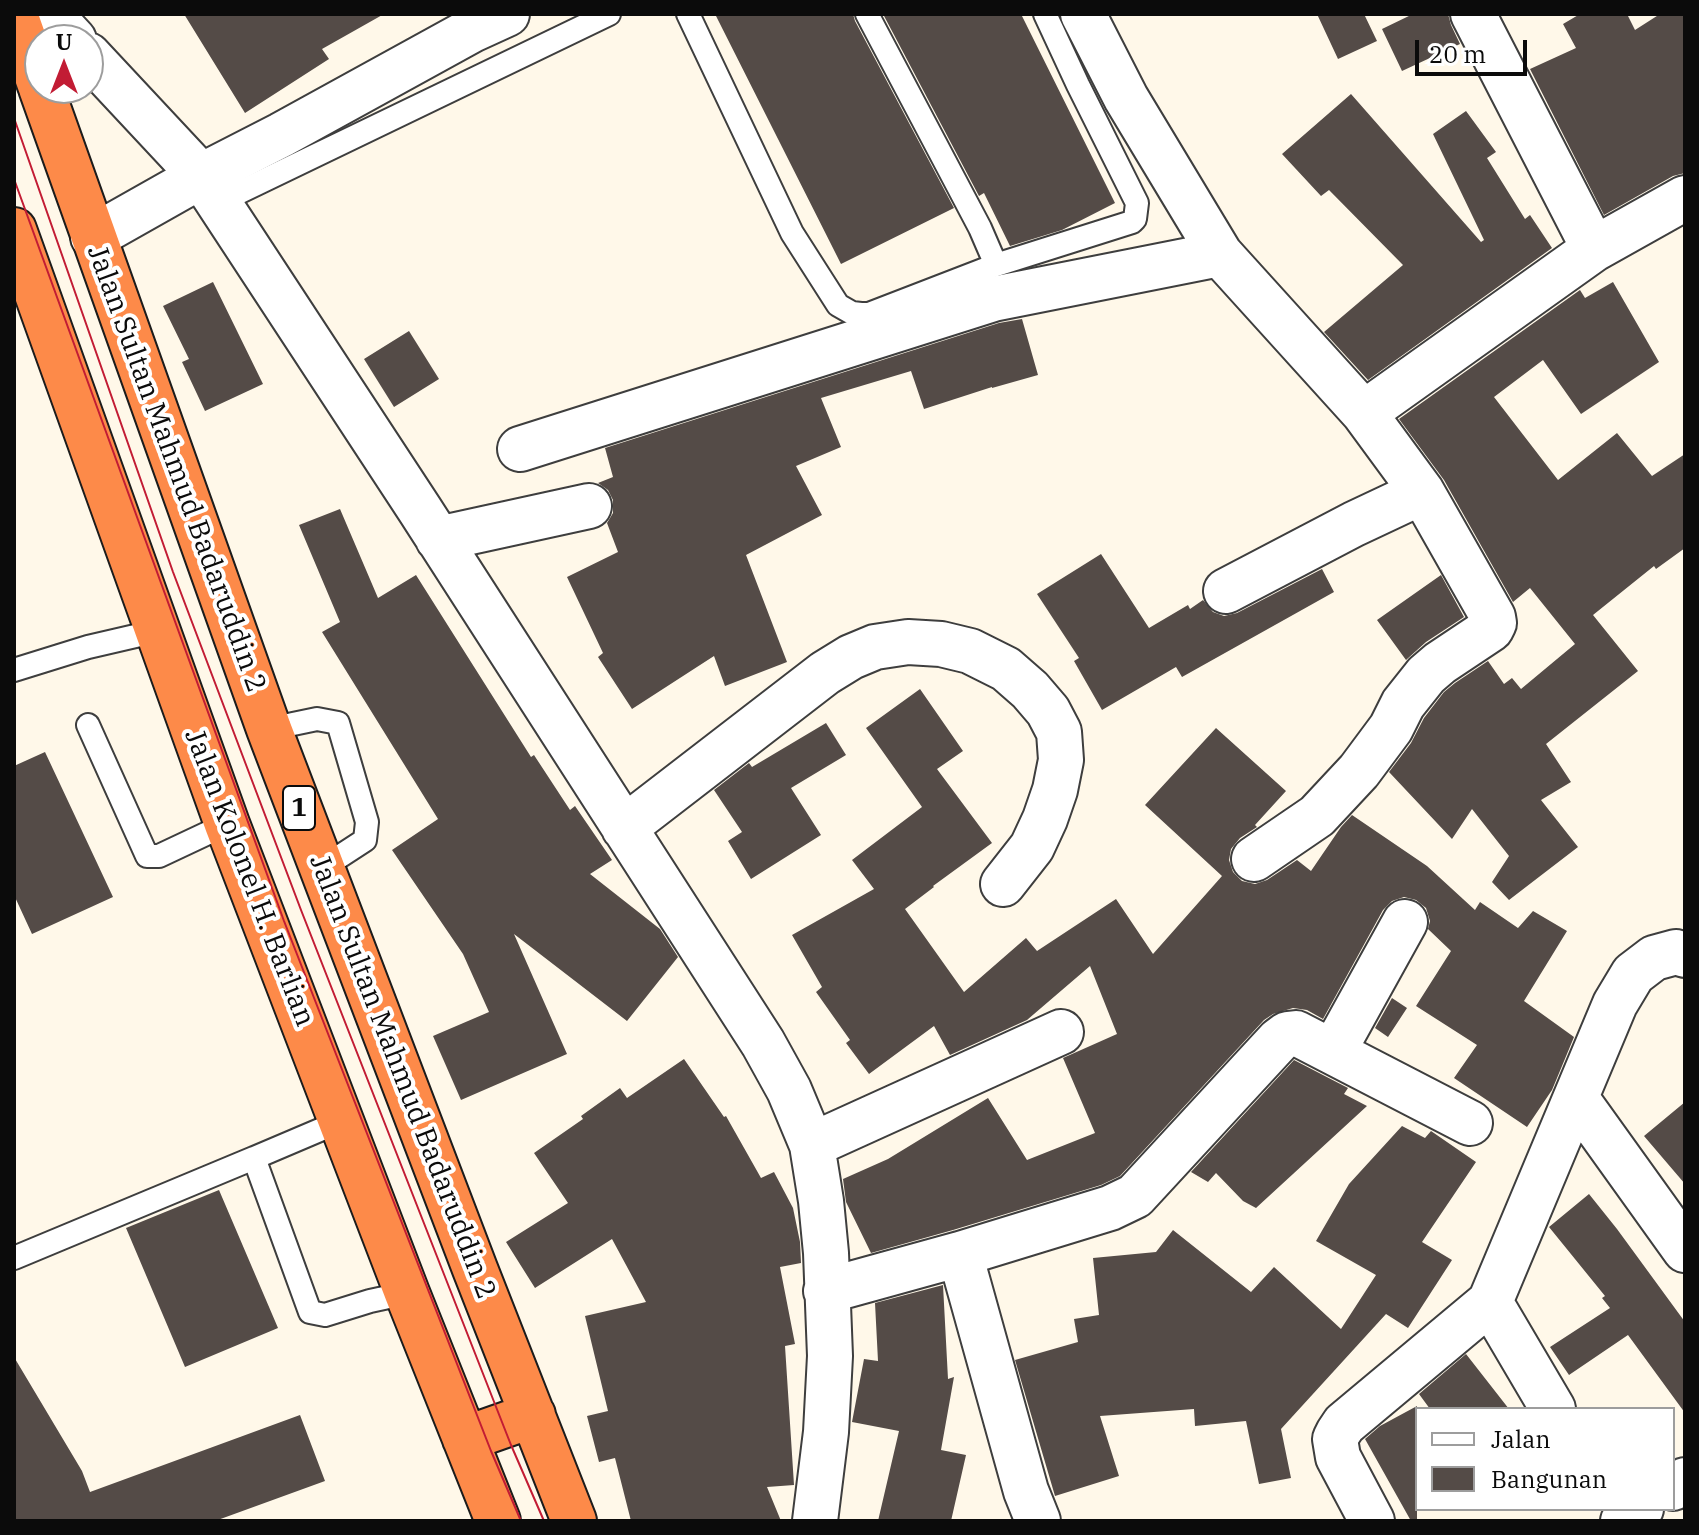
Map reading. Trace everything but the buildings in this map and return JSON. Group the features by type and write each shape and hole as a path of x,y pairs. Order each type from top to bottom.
{"highway":[{"name":"Jalan Sultan Mahmud Badaruddin 2","path":"15,14 24,40"},
{"name":"Jalan Sultan Mahmud Badaruddin 2","path":"46,104 269,729 574,1521"},
{"name":"Jalan Kolonel H. Barlian","path":"14,230 227,824 496,1521"},
{"path":"465,1439 533,1415"}],"street":[{"path":"1083,14 1126,98 1220,254 1364,413 1422,492 1493,617 1491,629 1426,675 1359,771 1317,816 1254,859"},
{"path":"1473,14 1594,249"},
{"path":"93,237 210,189 281,135 480,19"},
{"path":"104,73 210,189 763,1043 789,1090 812,1145 826,1253 830,1356 826,1432 815,1521"},
{"path":"1364,413 1594,249 1680,212"},
{"path":"520,449 979,303 1220,254"},
{"path":"1226,591 1422,492"},
{"path":"438,539 589,506"},
{"path":"624,828 825,673 851,657 875,647 908,642 941,644 970,651 1006,669 1048,711 1059,732 1061,760 1045,819 1032,847 1003,884"},
{"path":"1333,1052 1405,922"},
{"path":"1372,1521 1338,1457 1335,1439 1338,1433 1344,1424 1490,1302 1615,1004 1633,974 1654,958 1676,952 1685,955"},
{"path":"812,1145 1061,1032"},
{"path":"826,1291 1110,1208 1135,1196 1284,1036 1296,1033 1470,1123"},
{"path":"1576,1098 1685,1250"},
{"path":"960,1254 1026,1491 1038,1521"},
{"path":"1490,1302 1552,1407"}],"lane":[{"path":"210,189 609,14"},
{"path":"688,14 792,233 838,305 852,313 869,314 996,265 1132,222 1137,203 1045,14"},
{"path":"867,14 980,228 996,265"},
{"path":"14,670 88,647 157,631"},
{"path":"269,729 317,719 338,723 367,822 365,840 322,868"},
{"path":"88,725 147,856 159,856 227,824"},
{"path":"14,1258 341,1121"},
{"path":"254,1158 310,1312 325,1315 407,1293"}],"tram line":[{"path":"14,118 173,572 301,910 511,1445 544,1521"},
{"path":"14,179 284,921 521,1521"}]}
